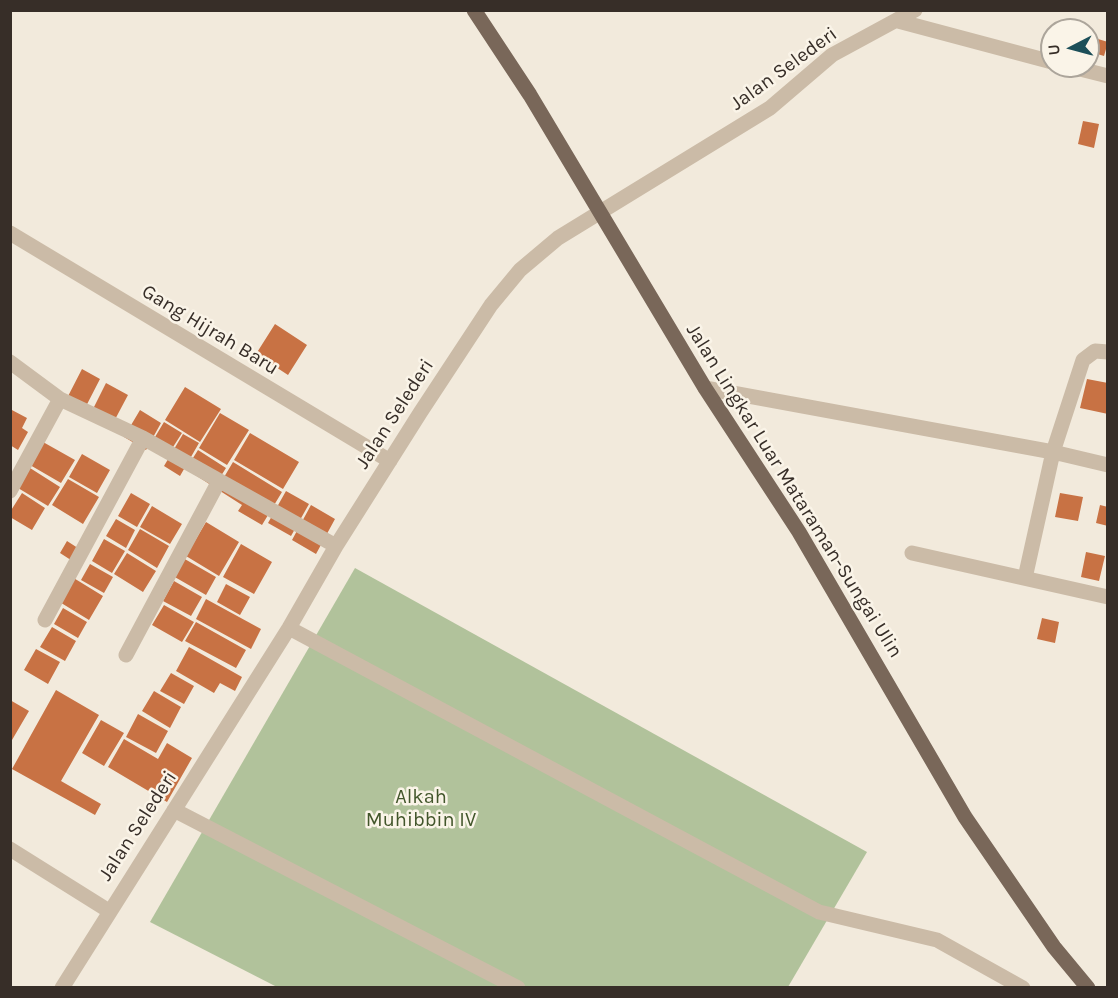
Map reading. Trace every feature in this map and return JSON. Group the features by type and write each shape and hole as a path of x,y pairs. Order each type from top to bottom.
{"main road":[{"name":"Jalan Lingkar Luar Mataraman-Sungai Ulin","path":"474,10 530,95 705,388 799,532 965,817 1054,948 1088,987"}],"street":[{"name":"Jalan Selederi","path":"62,987 289,628 336,546 390,461 491,305 520,270 558,238 770,108 832,55 915,10"},
{"path":"898,21 1040,59"},
{"name":"Gang Hijrah Baru","path":"10,233 390,461"},
{"path":"1025,578 1053,452 1083,360 1095,351 1107,352"},
{"path":"10,362 60,399 143,438 336,546"},
{"path":"705,388 1053,452 1107,465"},
{"path":"10,491 60,399"},
{"path":"45,620 143,438"},
{"path":"126,655 219,481"},
{"path":"912,553 1107,597"},
{"path":"289,628 819,912 937,940 1023,987"},
{"path":"174,810 518,987"},
{"path":"10,849 109,911"}],"green space":[{"name":"Alkah Muhibbin IV","path":"355,568 867,852 788,987 277,987 150,922"}],"building":[{"path":"1100,40 1108,42 1104,56 1100,55"},
{"path":"1083,121 1099,124 1094,148 1078,144"},
{"path":"275,324 307,345 288,375 256,354"},
{"path":"82,369 100,379 82,414 64,404"},
{"path":"1087,379 1108,383 1108,414 1080,408"},
{"path":"106,383 128,395 111,427 90,415"},
{"path":"185,387 221,409 200,442 165,420"},
{"path":"10,409 27,418 22,428 28,432 18,450 10,445"},
{"path":"140,410 161,423 146,450 124,437"},
{"path":"220,413 249,430 227,465 199,448"},
{"path":"164,422 182,433 166,458 149,447"},
{"path":"250,433 299,462 283,489 234,460"},
{"path":"183,434 199,443 180,476 164,466"},
{"path":"43,442 75,460 61,483 30,465"},
{"path":"198,450 226,468 214,487 186,469"},
{"path":"82,454 110,470 97,493 69,477"},
{"path":"233,462 282,492 262,525 238,511 242,505 217,489"},
{"path":"30,468 60,487 48,506 18,488"},
{"path":"68,479 99,497 83,524 52,505"},
{"path":"286,491 309,504 291,536 268,523"},
{"path":"22,493 45,508 32,530 10,517 10,512"},
{"path":"131,493 150,504 137,527 118,516"},
{"path":"1060,493 1083,497 1078,521 1055,517"},
{"path":"311,505 335,519 316,554 292,540"},
{"path":"1100,505 1108,507 1108,526 1096,523"},
{"path":"152,506 182,524 170,544 140,527"},
{"path":"116,519 135,530 126,548 106,536"},
{"path":"206,522 239,542 219,576 186,556"},
{"path":"140,529 169,546 157,568 128,550"},
{"path":"104,539 125,551 112,573 92,561"},
{"path":"67,541 84,552 77,564 60,553"},
{"path":"241,544 272,562 254,594 223,577"},
{"path":"1086,552 1105,556 1099,581 1081,577"},
{"path":"127,553 156,571 143,592 114,574"},
{"path":"183,558 216,577 206,595 173,576"},
{"path":"90,564 113,577 104,593 81,580"},
{"path":"72,577 103,596 89,620 58,601"},
{"path":"174,581 202,597 191,616 163,601"},
{"path":"226,584 250,597 240,615 217,602"},
{"path":"206,599 261,629 251,649 196,619"},
{"path":"164,605 194,622 182,642 152,625"},
{"path":"63,608 87,622 78,638 54,624"},
{"path":"1042,618 1059,622 1055,643 1037,639"},
{"path":"196,622 246,650 236,668 185,641"},
{"path":"52,627 76,641 65,661 40,647"},
{"path":"189,647 242,677 235,691 220,683 214,693 176,671"},
{"path":"36,649 60,662 48,684 24,670"},
{"path":"171,673 194,686 184,704 160,691"},
{"path":"56,690 99,715 61,781 101,804 95,815 12,769"},
{"path":"154,691 181,707 170,728 142,711"},
{"path":"10,700 29,711 12,740 10,739"},
{"path":"138,714 168,731 156,753 126,737"},
{"path":"101,720 124,733 104,766 82,753"},
{"path":"124,739 158,759 167,743 192,758 167,802 108,767"}]}
